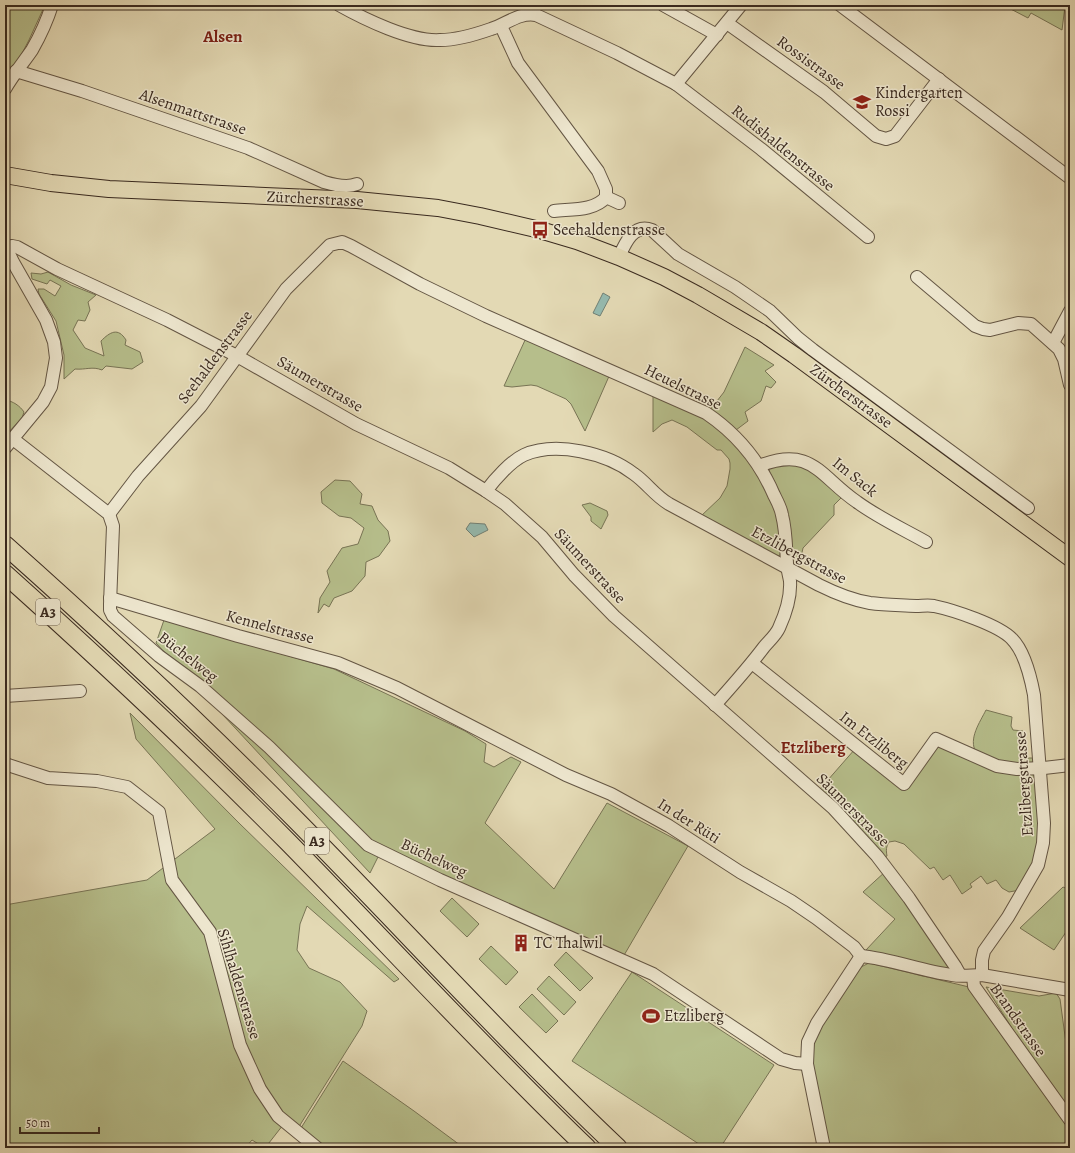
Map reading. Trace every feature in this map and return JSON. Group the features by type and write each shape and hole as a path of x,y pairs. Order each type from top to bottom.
{"highway":[{"name":"A3","path":"5,545 107,637 217,741 299,823 520,1052 618,1148"},
{"name":"A3","path":"5,574 135,692 224,778 508,1070 587,1148"}],"main road":[{"name":"Zürcherstrasse","path":"5,175 51,183 109,189 357,200 438,208 540,230 577,241 619,257 664,277 698,295 768,337 794,354 1070,558"}],"street":[{"path":"5,88 31,51 47,19 52,5"},
{"path":"339,5 366,19 401,33 438,41 476,34 501,26 525,14 536,15 617,53 676,84 741,5"},
{"path":"663,5 717,35"},
{"path":"840,5 1070,178"},
{"name":"Rossistrasse","path":"727,23 824,92 876,136 886,139 895,136 939,79"},
{"path":"501,26 518,63 598,171 606,189 606,197"},
{"name":"Alsenmattstrasse","path":"16,71 82,91 248,148 333,185 351,186 357,184"},
{"name":"Rudishaldenstrasse","path":"676,84 760,149 868,238"},
{"path":"606,197 619,203"},
{"path":"554,210 589,207 597,204 606,197"},
{"name":"Zürcherstrasse","path":"619,257 629,237 634,232 640,228 652,230 678,254 735,287 770,311 813,350 1028,508"},
{"name":"Seehaldenstrasse","path":"109,514 138,476 196,412 286,289 325,249 336,243 342,242 358,250"},
{"path":"6,247 12,262 46,320 54,342 56,358 51,387 44,402 9,443 109,514 113,526 110,598"},
{"name":"Säumerstrasse","path":"6,247 17,247 57,269 167,320 237,356 356,424 449,468 486,491 525,521 542,537 574,575 614,616 833,808 877,856 956,966 972,975"},
{"name":"Heuelstrasse","path":"358,250 420,284 486,316 706,413 722,424 751,453 772,489 782,514 786,541 787,568 790,582 789,591 778,630 716,705"},
{"path":"917,277 975,326 983,330 990,330 1018,323 1031,324 1059,349 1064,359 1070,385"},
{"path":"1053,343 1070,311"},
{"name":"Etzlibergstrasse","path":"486,491 514,461 524,456 544,450 579,451 592,454 612,461 634,474 659,498 669,504 818,585 850,598 869,603 934,606 992,625 1012,638 1020,652 1032,682 1034,695 1044,823 1043,843 1041,855 1030,879 1008,917 984,951 982,960 972,975"},
{"name":"Im Sack","path":"759,466 773,461 789,459 806,461 818,468 858,504 926,542"},
{"name":"Kennelstrasse","path":"110,598 238,636 338,663 397,688 487,735"},
{"name":"Büchelweg","path":"110,598 110,610 113,616 159,656 200,686 269,747 368,845 440,880 653,974 781,1059 795,1063 807,1064"},
{"name":"Im Etzliberg","path":"752,663 904,784 936,739 997,766 1017,769 1039,768"},
{"path":"5,696 80,691"},
{"name":"In der Rüti","path":"487,735 566,775 611,794 668,826 740,872 791,901 854,947 861,956"},
{"name":"Sihlhaldenstrasse","path":"5,764 48,778 97,781 127,787 159,812 172,880 210,932 240,1045 260,1090 278,1116 317,1148"},
{"path":"1039,768 1070,765"},
{"path":"824,1148 807,1064 808,1042 811,1033 861,956 878,958 950,975 972,975 1070,990"},
{"name":"Brandstrasse","path":"972,975 974,986 1070,1120"}],"green space":[{"path":"5,5 45,5 5,86"},
{"path":"1003,5 1065,6 1062,30 1031,13 1028,18"},
{"path":"48,272 71,285 96,295 88,302 90,310 85,321 78,320 73,330 85,348 104,356 101,341 111,333 117,332 120,333 126,340 125,345 140,352 143,362 132,369 106,366 102,370 95,368 75,369 64,379 64,355 56,321 39,294 38,289 44,289 55,296 61,286 50,280 47,284 32,279 31,273 41,274"},
{"path":"526,338 610,374 585,431 571,404 566,399 537,386 504,386"},
{"path":"745,347 774,365 765,371 776,382 771,388 766,386 761,401 745,412 748,421 736,430 721,416 710,410 724,392"},
{"path":"653,393 699,414 722,431 754,466 775,510 781,536 782,550 780,555 776,557 701,516 720,498 727,486 730,469 729,459 721,450 717,450 687,427 672,420 662,424 653,432"},
{"path":"5,400 16,404 24,412 22,418 5,436"},
{"path":"772,465 802,465 843,496 834,505 834,515 803,548 801,557 793,558 789,522 779,491 770,473 769,469"},
{"path":"335,480 350,481 362,494 360,504 372,506 378,520 388,531 390,541 379,556 366,562 365,576 352,591 334,598 329,607 324,604 318,613 320,598 330,582 327,571 342,548 358,544 364,528 351,518 339,516 322,503 321,492"},
{"path":"590,503 607,511 608,515 601,529 591,521 591,517 582,505"},
{"path":"164,620 334,669 465,731 486,744 484,762 494,767 511,757 521,762 485,823 554,889 607,803 688,846 623,957 382,849 370,873 156,643"},
{"path":"986,710 1012,717 1011,726 1013,730 1023,731 1026,758 1036,758 1032,764 1008,764 976,752 973,742 974,736"},
{"path":"130,713 239,823 399,979 394,982 307,906 300,924 297,950 309,968 340,982 367,1011 362,1026 295,1133 283,1125 265,1148 252,1140 245,1148 5,1148 5,905 147,880 215,829 136,739"},
{"path":"938,744 1034,775 1037,779 1039,851 1020,890 1009,892 1002,888 996,880 987,884 981,876 970,884 972,887 962,894 950,875 943,880 934,867 930,869 904,844 895,841 889,842 887,845 887,856 885,857 864,833 820,789 855,749 905,790 933,748"},
{"path":"886,871 951,969 947,970 866,950 895,919 863,892"},
{"path":"1063,887 1070,890 1070,926 1054,950 1020,928"},
{"path":"452,898 479,924 467,937 440,911"},
{"path":"491,946 518,972 506,985 479,959"},
{"path":"566,952 593,978 580,991 554,965"},
{"path":"869,963 969,987 1070,1128 1070,1148 828,1148 811,1066 810,1044 857,969"},
{"name":"Etzliberg","path":"632,972 774,1065 720,1148 705,1148 572,1061"},
{"path":"549,976 576,1002 564,1015 537,989"},
{"path":"986,987 1039,996 1056,993 1060,999 1070,1073 1070,1113 1046,1082"},
{"path":"532,994 558,1021 546,1033 519,1007"},
{"path":"343,1061 464,1148 324,1148 301,1128"}],"water":[{"path":"603,293 610,297 600,316 593,313"},
{"path":"470,523 485,524 488,530 474,537 466,529"}],"place":[{"name":"Kindergarten Rossi","path":"862,102"},
{"name":"Seehaldenstrasse","path":"540,230"},
{"name":"TC Thalwil","path":"521,943"},
{"name":"Etzliberg","path":"651,1016"}],"district":[{"name":"Alsen","path":"223,36"},
{"name":"Etzliberg","path":"813,747"}]}
